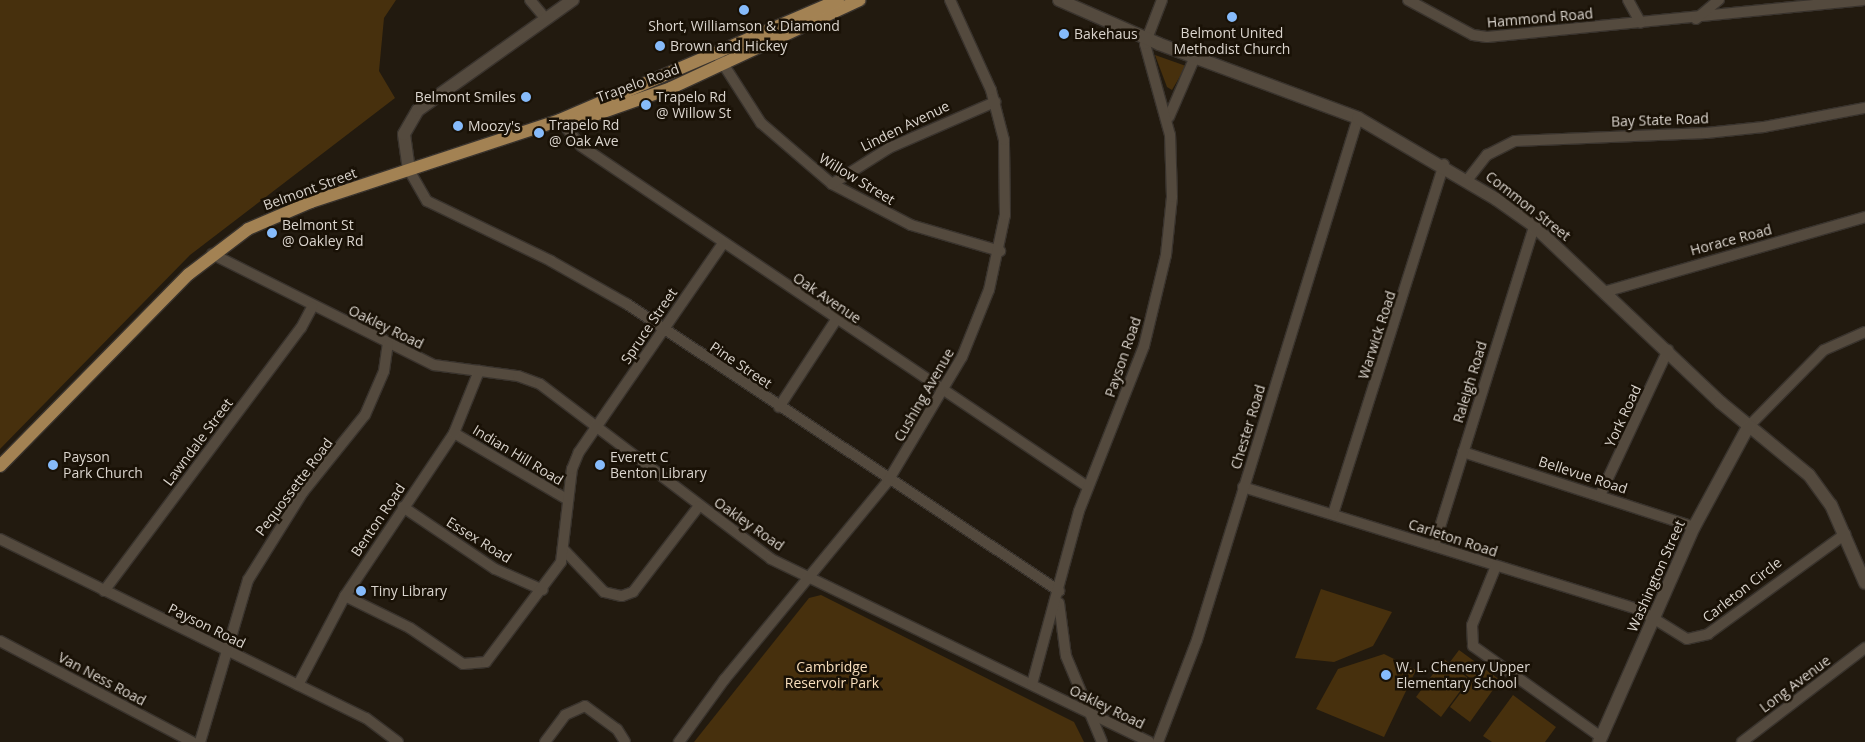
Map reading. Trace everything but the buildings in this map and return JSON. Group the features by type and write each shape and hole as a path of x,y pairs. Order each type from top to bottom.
{"main road":[{"path":"409,170 404,134 418,110 574,0"},
{"name":"Trapelo Road","path":"721,61 838,0"},
{"name":"Trapelo Road","path":"409,170 560,120 721,61 860,0"},
{"name":"Common Street","path":"1059,0 1195,58 1358,118 1444,164 1534,226 1748,427 1809,475 1845,534 1865,583"},
{"name":"Belmont Street","path":"0,466 212,254 278,214 409,170"},
{"name":"Washington Street","path":"1600,739 1694,527 1748,427"}],"street":[{"path":"530,0 546,19"},
{"name":"Cushing Avenue","path":"679,742 724,680 811,579 888,481 943,392 978,321 1000,252 1008,176 995,102 950,0"},
{"path":"1146,38 1162,0"},
{"name":"Hammond Road","path":"1408,0 1473,35 1487,37 1641,22 1696,19 1787,4 1862,0"},
{"path":"1628,0 1641,22"},
{"path":"1696,19 1718,0"},
{"name":"Payson Road","path":"1032,684 1088,487 1144,346 1156,300 1172,204 1168,123 1146,56 1146,38"},
{"name":"Payson Road","path":"1168,123 1174,99 1195,58"},
{"name":"Willow Street","path":"721,61 761,123 832,184 911,225 1000,252"},
{"name":"Linden Avenue","path":"832,184 889,148 995,102"},
{"name":"Bay State Road","path":"1468,179 1487,155 1515,141 1755,128 1865,108"},
{"name":"Chester Road","path":"1158,742 1197,640 1358,118"},
{"name":"Oak Avenue","path":"560,120 578,144 943,392 1088,487"},
{"name":"Warwick Road","path":"1333,514 1444,164"},
{"name":"Pine Street","path":"409,170 427,201 551,261 664,329 888,481 1059,591"},
{"name":"Horace Road","path":"1604,292 1865,217"},
{"name":"Raleigh Road","path":"1434,546 1534,226"},
{"name":"Spruce Street","path":"564,550 572,469 598,425 723,242"},
{"name":"Oakley Road","path":"212,254 312,307 434,366 518,376 540,384 598,425 747,543 811,579 1032,684 1093,717 1149,742"},
{"name":"Lawndale Street","path":"104,591 301,328 312,307"},
{"path":"779,407 836,320"},
{"path":"1748,427 1824,350 1865,332"},
{"name":"Pequossette Road","path":"200,742 229,651 248,580 304,492 365,415 384,371 388,344"},
{"name":"York Road","path":"1601,493 1668,350"},
{"name":"Benton Road","path":"298,685 345,596 402,507 454,433 479,371"},
{"name":"Indian Hill Road","path":"454,433 568,500"},
{"name":"Bellevue Road","path":"1463,452 1601,493 1694,527"},
{"name":"Carleton Road","path":"1243,487 1640,610 1653,619"},
{"path":"345,596 473,666 486,662 543,590 564,550 598,587 622,596 633,592 700,506"},
{"name":"Essex Road","path":"402,507 496,569 543,590"},
{"name":"Carleton Circle","path":"1653,619 1687,639 1708,634 1845,534"},
{"name":"Payson Road","path":"0,540 366,718 398,742"},
{"path":"1496,566 1472,626 1473,646 1600,739"},
{"name":"Payson Road","path":"1059,591 1060,629 1066,656 1102,742"},
{"name":"Van Ness Road","path":"0,640 192,742"},
{"name":"Long Avenue","path":"1742,742 1865,648"},
{"path":"545,742 565,715 586,706 617,729 625,742"}],"green space":[{"path":"0,0 396,0 384,18 379,71 395,98 190,255 0,449"},
{"path":"1155,55 1186,66 1172,90 1167,87"},
{"path":"1321,589 1392,612 1373,646 1334,662 1295,658"},
{"name":"Cambridge Reservoir Park","path":"821,595 1074,722 1084,742 694,742 809,598"},
{"path":"1459,650 1500,680 1470,722 1450,707 1471,679 1450,662"},
{"path":"1384,654 1416,670 1384,737 1316,709 1338,669"},
{"path":"1444,659 1469,679 1441,717 1416,697"},
{"path":"1513,695 1556,727 1545,742 1492,742 1483,736"}],"place":[{"name":"Short, Williamson & Diamond","path":"744,10"},
{"name":"Belmont United Methodist Church","path":"1232,17"},
{"name":"Bakehaus","path":"1064,34"},
{"name":"Brown and Hickey","path":"660,46"},
{"name":"Belmont Smiles","path":"526,97"},
{"name":"Trapelo Rd @ Willow St","path":"646,105"},
{"name":"Moozy's","path":"458,126"},
{"name":"Trapelo Rd @ Oak Ave","path":"539,133"},
{"name":"Belmont St @ Oakley Rd","path":"272,233"},
{"name":"Payson Park Church","path":"53,465"},
{"name":"Everett C Benton Library","path":"600,465"},
{"name":"Tiny Library","path":"361,591"},
{"name":"W. L. Chenery Upper Elementary School","path":"1386,675"}]}
